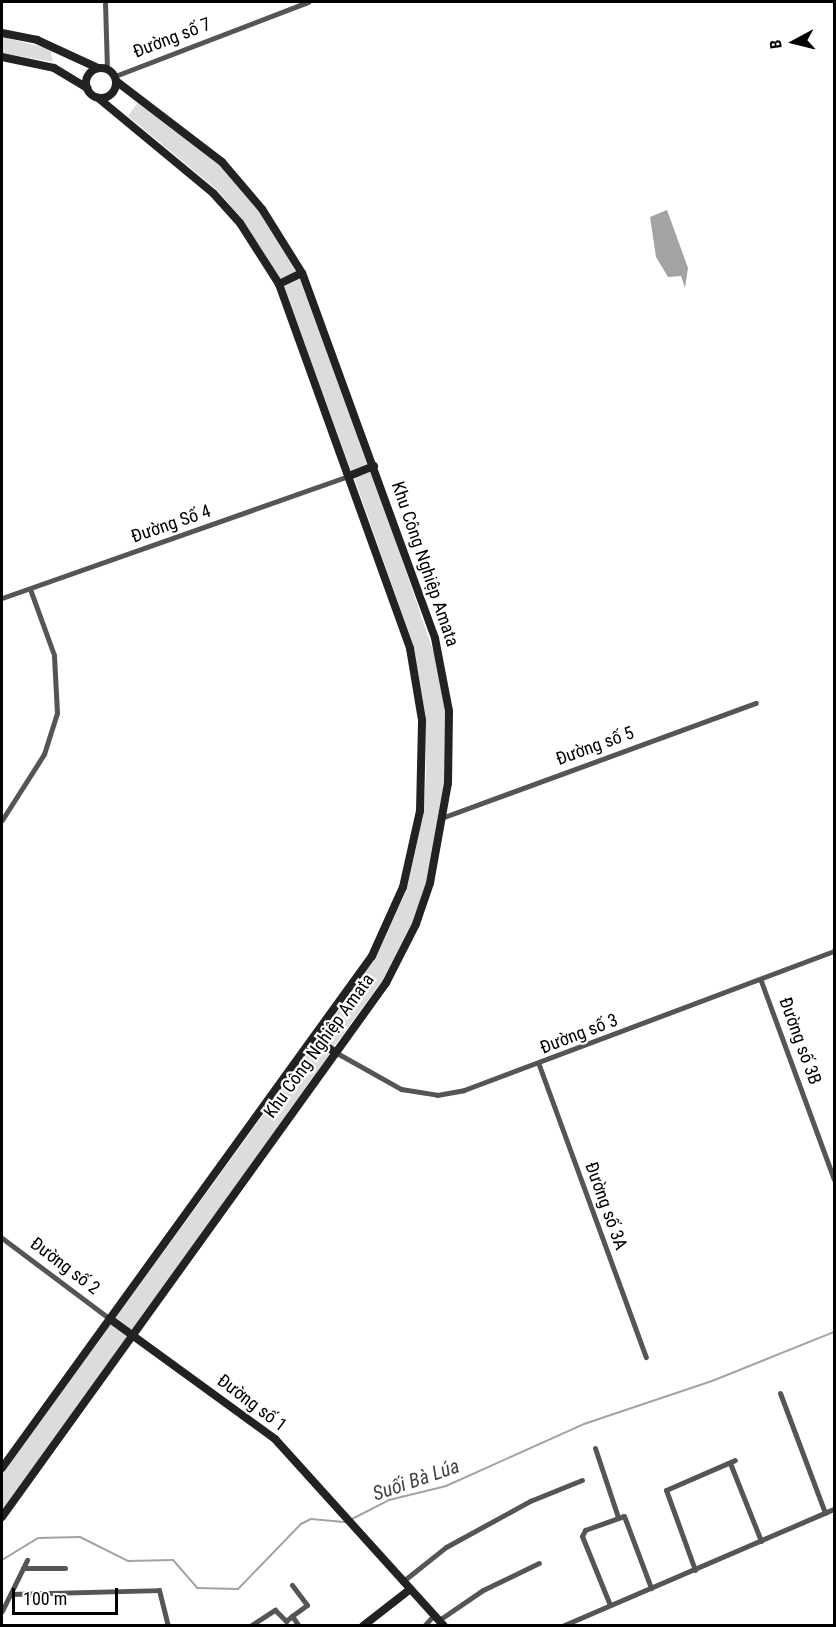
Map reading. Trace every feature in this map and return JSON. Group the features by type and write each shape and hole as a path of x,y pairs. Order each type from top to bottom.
{"street":[{"path":"103,68 105,2"},
{"name":"Đường số 7","path":"116,79 308,2"},
{"path":"2,33 38,40 103,68 116,79 111,94 98,98 87,87 54,68 2,57"},
{"path":"87,87 89,74 103,68"},
{"name":"Khu Công Nghiệp Amata","path":"2,1517 386,983 412,934 430,883 444,817 450,742 440,659 374,466 302,273 262,209 222,162 116,79"},
{"name":"Khu Công Nghiệp Amata","path":"2,1468 372,956 400,895 414,846 422,773 422,720 410,648 279,284 240,223 213,193 98,98"},
{"path":"279,284 302,273"},
{"path":"349,476 374,466"},
{"name":"Đường Số 4","path":"2,598 349,476"},
{"path":"2,820 44,754 57,713 54,656 30,589"},
{"name":"Đường số 5","path":"444,817 756,703"},
{"name":"Đường số 3","path":"335,1052 377,1080 428,1094 464,1090 539,1065 834,951"},
{"name":"Đường số 3B","path":"761,981 834,1179"},
{"path":"314,1038 335,1052"},
{"name":"Đường số 3A","path":"539,1065 646,1357"},
{"name":"Đường số 2","path":"2,1238 110,1319"},
{"name":"Đường số 1","path":"110,1319 275,1439 409,1590 439,1620"},
{"path":"780,1393 825,1513"},
{"path":"595,1448 618,1517"},
{"path":"695,1570 666,1490 733,1462 761,1541"},
{"path":"402,1582 446,1547 530,1501 582,1480"},
{"path":"562,1626 834,1509"},
{"path":"610,1605 582,1533 618,1517 624,1517 651,1588"},
{"path":"2,1611 27,1560"},
{"path":"424,1626 439,1620 483,1590 539,1563"},
{"path":"23,1568 65,1568"},
{"path":"250,1626 275,1610 286,1621 307,1605 292,1585"},
{"path":"10,1594 159,1590 168,1626"},
{"path":"363,1626 409,1590"},
{"path":"292,1616 299,1626"}],"shaded area":[{"path":"2,37 50,49 53,62 2,53"},
{"path":"139,101 219,165 259,211 297,273 281,281 242,219 217,190 128,116"},
{"path":"667,210 688,268 685,288 681,276 668,277 656,257 650,217"},
{"path":"299,277 369,466 352,473 283,285"},
{"path":"371,470 436,659 445,712 444,783 427,882 412,923 382,981 333,1048 319,1038 376,957 407,889 424,812 426,719 414,647 354,477"},
{"path":"316,1042 331,1052 132,1331 115,1319"},
{"path":"112,1323 130,1334 2,1511 2,1475"}],"waterway":[{"name":"Suối Bà Lúa","path":"352,1519 389,1500 446,1486 584,1424 712,1381 834,1332"},
{"name":"Suối Bà Lúa","path":"2,1560 38,1538 80,1537 128,1561 173,1560 197,1588 238,1589 301,1524 311,1519 347,1522"}]}
